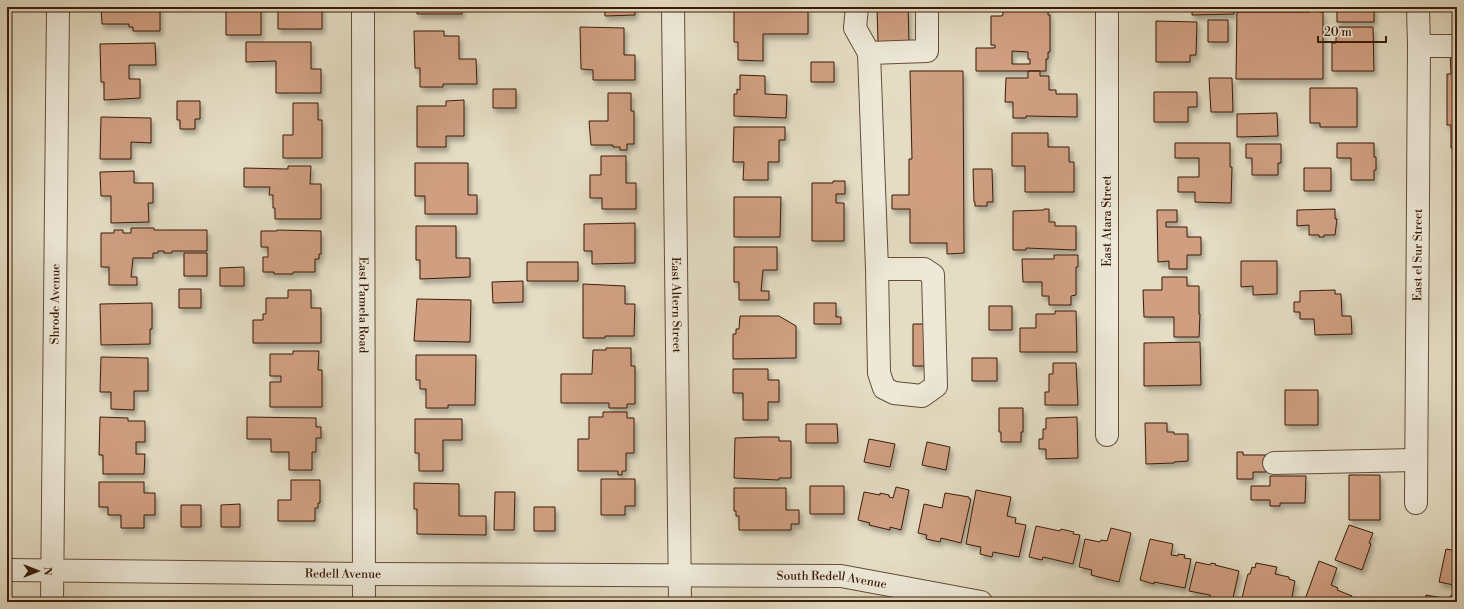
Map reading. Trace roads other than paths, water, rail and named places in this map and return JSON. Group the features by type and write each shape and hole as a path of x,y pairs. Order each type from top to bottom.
{"street":[{"name":"Shrode Avenue","path":"52,602 58,7"},
{"name":"East Pamela Road","path":"363,7 364,602"},
{"name":"East Altern Street","path":"673,7 680,602"},
{"path":"857,7 855,28 869,53 877,269 879,373 884,388 894,393 922,396 936,386 933,275 924,269 877,269"},
{"path":"869,53 927,51 927,7"},
{"name":"East Atara Street","path":"1107,7 1107,435"},
{"name":"East el Sur Street","path":"1416,502 1418,7"},
{"path":"1419,46 1457,46"},
{"path":"1274,463 1416,460"},
{"name":"Redell Avenue","path":"7,570 680,576"},
{"name":"South Redell Avenue","path":"680,576 841,576 982,602"}]}
